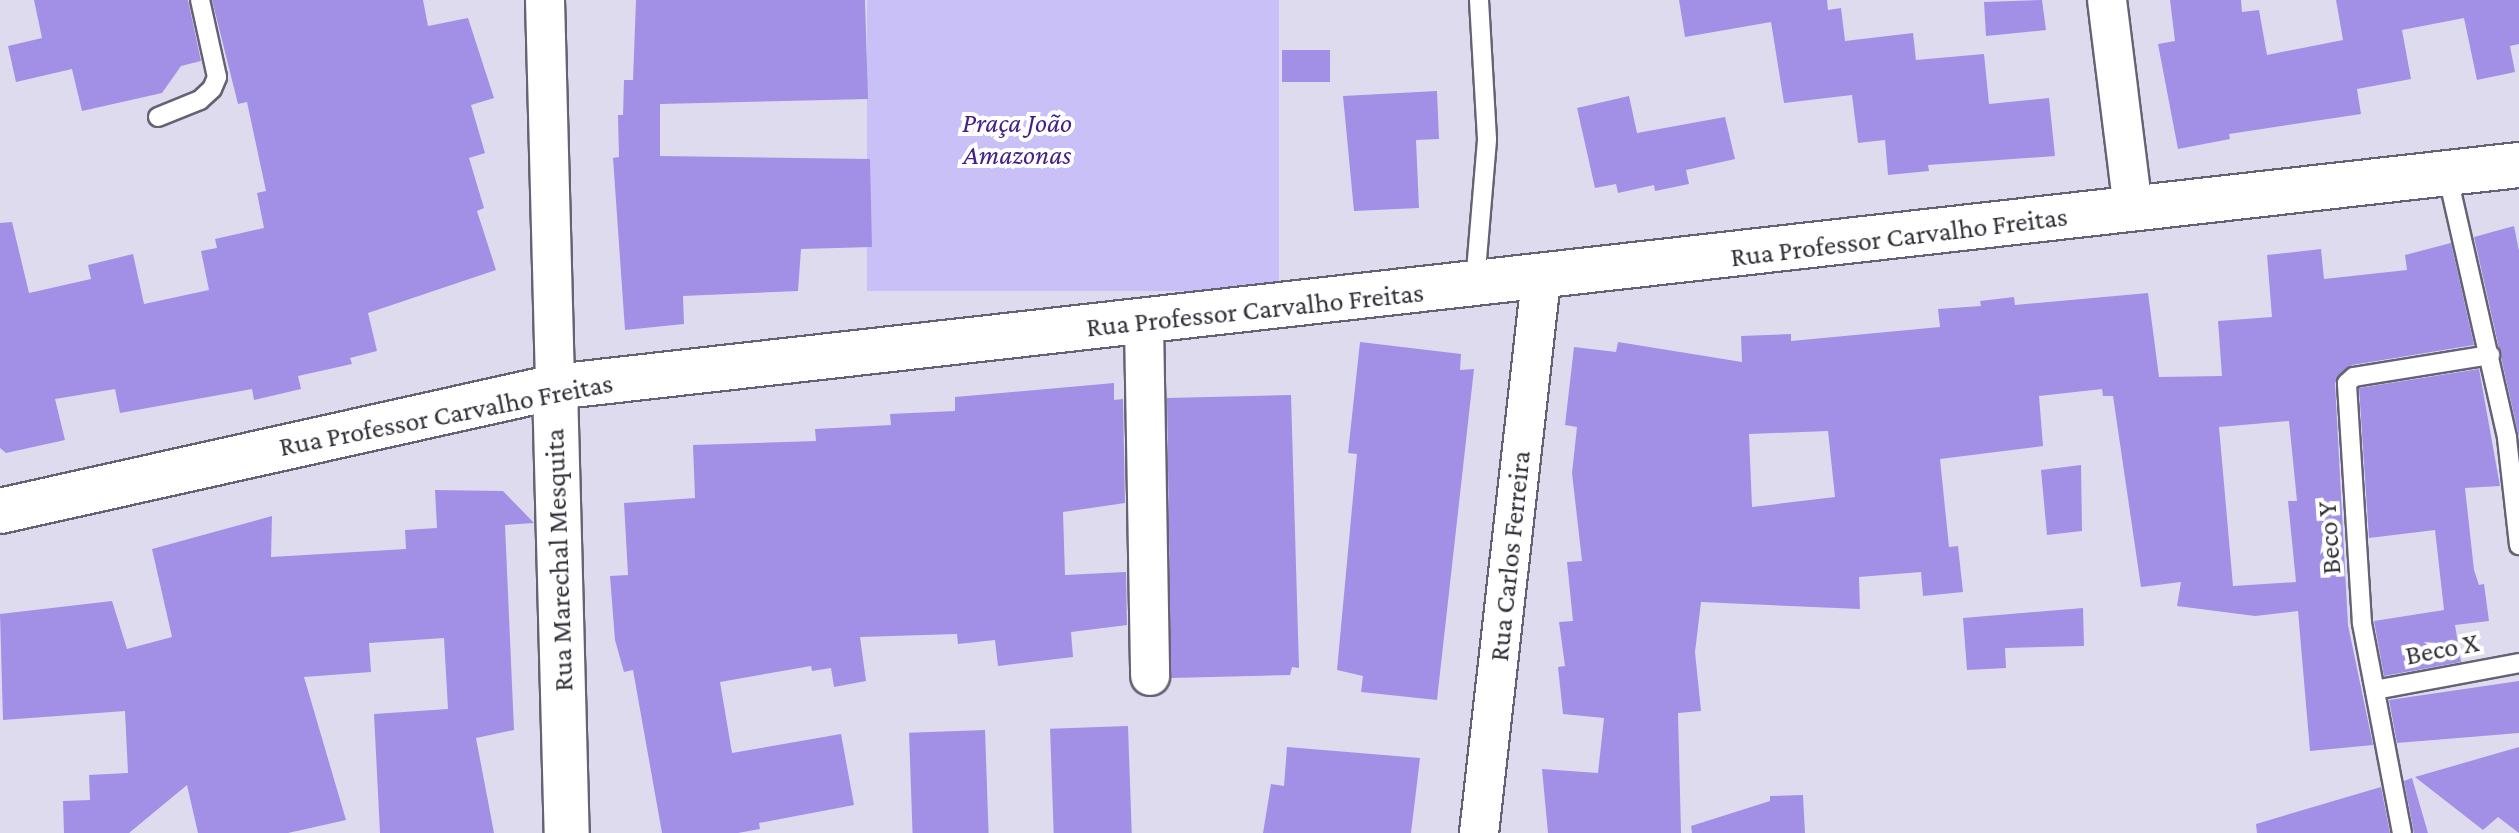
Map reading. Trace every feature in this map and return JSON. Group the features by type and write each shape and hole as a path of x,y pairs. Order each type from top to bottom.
{"street":[{"name":"Rua Marechal Mesquita","path":"545,0 567,833"},
{"path":"2107,0 2133,210"},
{"name":"Rua Professor Carvalho Freitas","path":"0,511 555,387 1144,324 2519,165"},
{"name":"Rua Carlos Ferreira","path":"1479,833 1541,279"},
{"path":"1144,324 1150,676"}],"lane":[{"path":"158,117 200,100 212,89 217,77 200,0"},
{"path":"1475,286 1487,139 1479,0"},
{"path":"2447,173 2490,355 2516,484 2519,545"},
{"name":"Beco Y","path":"2402,833 2362,623 2347,383 2354,377 2490,355"},
{"name":"Beco X","path":"2375,690 2519,663"}],"green space":[{"name":"Praça João Amazonas","path":"867,0 1279,0 1279,291 867,291"}],"building":[{"path":"34,0 188,0 201,61 181,66 162,93 82,111 72,69 16,82 8,46 42,38"},
{"path":"212,0 423,0 428,26 468,18 494,98 471,105 485,153 469,158 484,208 477,211 496,270 368,313 377,351 350,358 352,364 298,376 301,389 254,400 252,389 120,413 115,389 55,399 65,440 6,453 0,448 0,223 12,222 29,293 91,279 88,265 133,254 144,304 209,290 201,251 217,248 215,239 264,228 257,193 266,191 247,102 238,104"},
{"path":"636,0 865,0 868,99 660,104 660,156 870,159 872,247 801,249 798,291 683,296 684,324 625,330 613,158 619,157 618,115 623,115 624,80 633,80"},
{"path":"1679,0 1827,0 1828,10 1841,8 1845,41 1913,33 1916,60 1984,54 1989,104 2049,98 2055,156 1928,165 1929,171 1888,175 1885,140 1858,143 1852,95 1784,103 1771,22 1685,37"},
{"path":"2042,0 2046,30 1986,36 1984,2"},
{"path":"2170,0 2241,0 2242,12 2259,10 2267,55 2343,40 2336,0 2519,0 2519,44 2510,46 2515,72 2477,80 2464,18 2402,30 2411,79 2357,89 2361,114 2229,134 2230,139 2178,149 2158,44 2175,41"},
{"path":"1282,50 1330,50 1330,82 1282,82"},
{"path":"1437,91 1439,139 1416,140 1419,208 1354,211 1343,96"},
{"path":"1629,96 1637,133 1725,117 1735,159 1686,170 1689,184 1655,191 1654,185 1618,193 1616,184 1595,188 1577,108"},
{"path":"2514,226 2519,251 2519,437 2474,237"},
{"path":"2451,243 2474,345 2352,365 2335,383 2348,625 2373,745 2310,751 2298,611 2255,616 2177,606 2181,582 2141,587 2113,396 2103,396 2102,389 2039,396 2043,446 1940,459 1949,547 1958,546 1963,592 1923,596 1921,572 1859,577 1860,609 1701,602 1695,652 1701,711 1678,713 1681,833 1548,833 1542,769 1598,773 1604,718 1563,714 1558,667 1565,666 1559,622 1573,621 1567,562 1582,561 1572,473 1577,427 1565,425 1574,347 1616,352 1618,342 1742,362 1741,336 1791,334 1791,341 1940,327 1938,309 1981,306 1980,301 2014,297 2015,305 2148,293 2159,377 2222,376 2218,321 2272,317 2267,255 2321,249 2324,279 2407,270 2405,255","holes":["2289,421 2297,501 2288,501 2296,582 2233,586 2219,427","1828,431 1835,497 1752,507 1749,434"]},
{"path":"1360,342 1461,354 1460,370 1474,369 1437,700 1361,692 1363,676 1337,670 1357,454 1348,453"},
{"path":"2479,369 2500,486 2465,488 2474,570 2479,585 2484,584 2489,621 2455,625 2461,662 2384,676 2374,621 2444,610 2435,530 2369,538 2359,388"},
{"path":"1114,383 1114,400 1123,399 1125,503 1063,512 1065,575 1126,572 1127,625 1071,632 1073,657 998,666 995,640 958,644 957,634 860,637 866,681 834,687 831,668 812,671 811,666 720,682 732,753 841,734 854,805 759,823 760,829 738,833 662,833 633,670 624,672 615,640 610,576 628,575 624,503 695,498 693,445 816,441 815,429 891,425 890,414 955,411 955,397"},
{"path":"1291,395 1299,668 1292,667 1290,675 1171,678 1167,398"},
{"path":"2081,465 2082,531 2047,535 2041,470"},
{"path":"435,490 503,491 534,523 505,525 514,730 476,738 494,833 380,833 374,714 448,709 444,638 369,643 371,672 304,677 346,820 288,833 198,833 187,785 129,833 64,833 63,801 90,800 89,775 128,773 125,711 3,720 0,614 112,601 127,649 172,637 152,549 272,516 271,557 406,549 405,530 437,528"},
{"path":"2083,608 2084,646 2005,648 2006,668 1967,670 1963,618"},
{"path":"2519,681 2519,733 2397,743 2389,700"},
{"path":"1128,726 1132,833 1054,833 1050,729"},
{"path":"985,730 989,833 913,833 909,733"},
{"path":"1287,747 1420,758 1411,833 1263,833 1271,784 1284,786"},
{"path":"2519,747 2519,833 2498,817 2483,830 2415,777"},
{"path":"2412,778 2428,833 2414,833 2404,781"},
{"path":"2381,787 2390,833 2257,833 2256,824"},
{"path":"1803,795 1805,833 1692,833 1691,826 1770,801 1770,796"}]}
